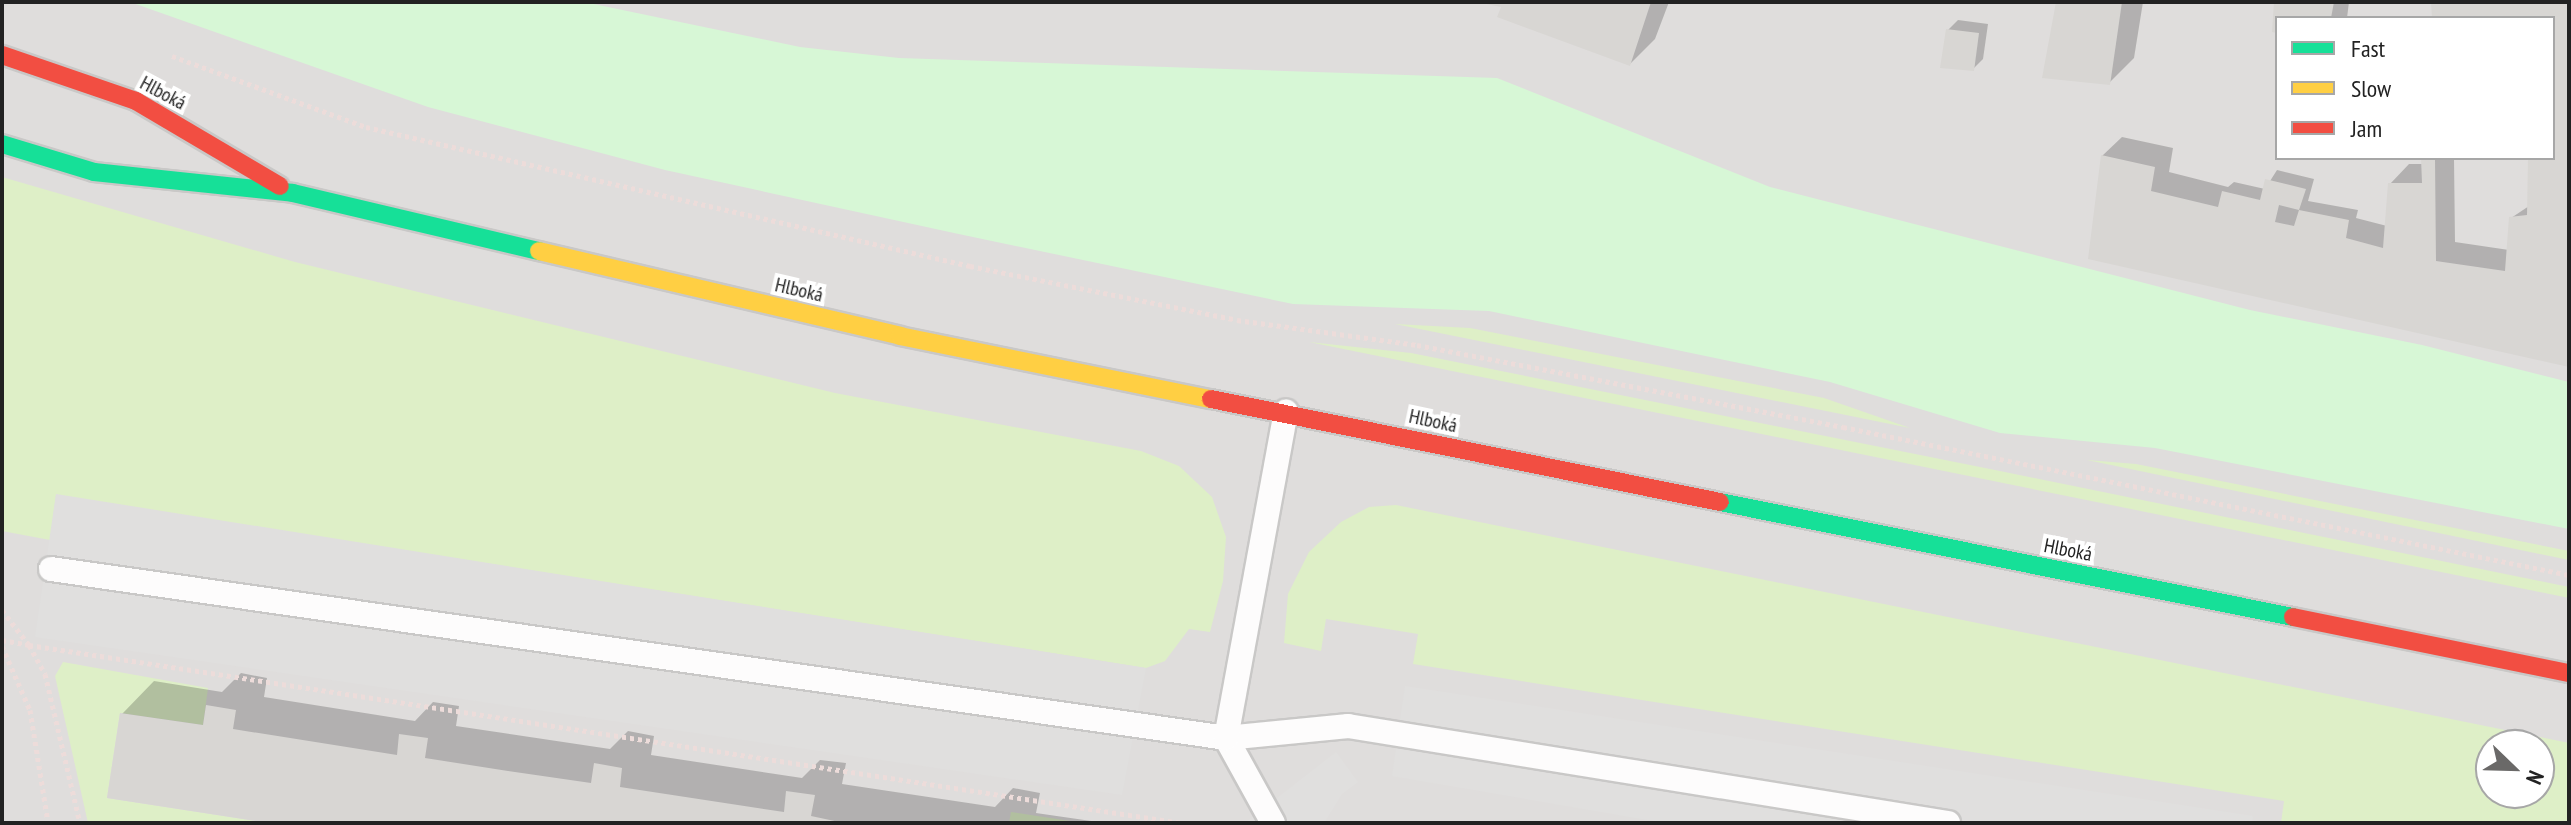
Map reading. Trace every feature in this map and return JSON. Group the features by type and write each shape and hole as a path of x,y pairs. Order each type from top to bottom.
{"street":[{"name":"Hlboká","path":"2,55 136,101 293,193"},
{"name":"Hlboká","path":"2,144 94,172 293,193 900,336 1286,411 1710,503 2569,673"}],"lane":[{"path":"1273,823 1226,738 1286,411"},
{"path":"51,569 1226,738 1348,726 1948,823"}],"path":[{"path":"165,53 366,127 970,266 1237,320 1417,345 1827,424 2569,575"},
{"path":"2,610 29,645 45,674 80,823"},
{"path":"2,640 1142,820 1181,823"},
{"path":"2,646 30,710 48,823"}],"shaded area":[{"path":"2,2 2569,2 2569,823 2,823"},
{"path":"56,494 1146,668 1122,795 35,637"},
{"path":"1405,686 2253,816 2252,823 1665,823 1392,776"},
{"path":"1336,752 1358,782 1342,794 1324,823 1245,823"}],"green space":[{"path":"130,2 584,2 800,47 899,58 1497,78 1770,187 2250,310 2422,345 2569,382 2569,529 2155,448 2000,433 1830,382 1489,311 1293,304 954,233 665,170 428,107"},
{"path":"2,177 295,262 835,393 1141,451 1179,466 1212,497 1226,537 1223,581 1210,632 1189,629 1165,661 1146,668 56,495 50,540 2,531"},
{"path":"1395,324 1470,328 1824,398 1910,428"},
{"path":"1309,342 1411,353 1990,469 2569,587 2569,598"},
{"path":"2087,460 2136,464 2569,551 2569,560"},
{"path":"1396,505 2500,729 2475,729 2475,809 2555,809 2555,740 2569,743 2569,823 2281,823 2284,801 1413,664 1418,634 1326,619 1321,651 1284,643 1288,594 1309,552 1341,522 1369,507"},
{"path":"63,662 208,688 203,725 120,713 107,798 269,823 88,823 55,676"},
{"path":"1011,812 1083,823 1009,823"}],"building":[{"path":"1477,2 1651,2 1630,66 1497,17 1501,7"},
{"path":"2056,2 2122,2 2110,85 2042,78"},
{"path":"2274,2 2334,2 2331,16 2275,16 2275,33 2272,32"},
{"path":"2431,2 2569,2 2569,367 2088,259 2101,155 2155,167 2151,191 2218,207 2222,191 2260,200 2265,179 2306,189 2299,210 2349,220 2346,238 2383,248 2388,183 2422,183 2421,160 2435,160 2436,261 2505,271 2509,217 2527,215 2528,160 2555,160 2555,16 2432,16","holes":["2279,205 2299,210 2294,226 2275,222"]},
{"path":"1946,29 1979,33 1974,71 1940,68"},
{"path":"206,705 236,710 233,729 397,755 399,734 428,738 425,758 591,783 594,763 622,768 620,787 784,812 786,791 815,795 811,816 844,823 269,823 107,798 120,713 203,725"}],"traffic: fast":[{"path":"2,144 94,172 293,193 539,251"},
{"path":"1720,502 2293,617"}],"traffic: slow":[{"path":"539,251 900,336 1211,399"}],"traffic: jam":[{"path":"2,55 136,101 280,186"},
{"path":"1211,399 1720,502"},
{"path":"2293,617 2569,673"}]}
